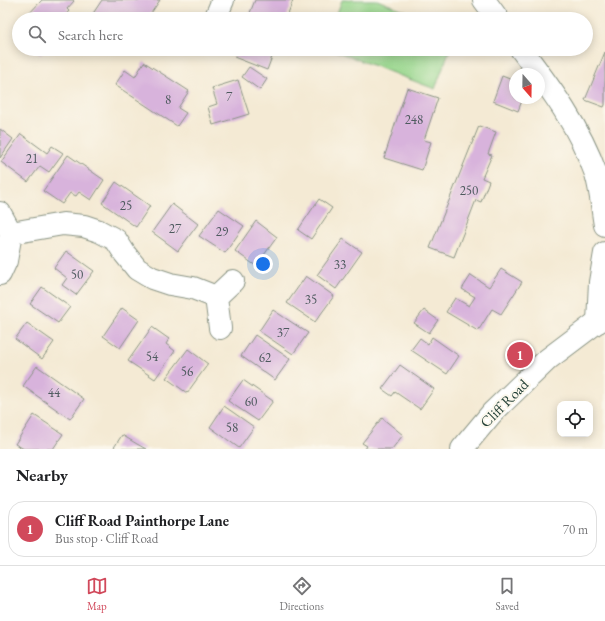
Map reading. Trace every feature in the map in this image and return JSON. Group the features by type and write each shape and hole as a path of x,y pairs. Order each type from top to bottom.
{"street":[{"path":"218,12 223,0"},
{"path":"484,0 493,12"},
{"path":"526,56 550,87 576,127 596,175 605,225"},
{"path":"0,213 11,233 6,261 0,274"},
{"path":"11,233 63,224 84,226 99,231 116,240 137,269 152,278 170,284 193,288 216,297"},
{"path":"602,319 600,282 605,253"},
{"path":"216,297 233,281"},
{"path":"216,297 220,328"},
{"name":"Cliff Road","path":"462,449 492,413 548,359 602,319"}],"green space":[{"path":"342,0 377,0 408,12 338,12"},
{"path":"348,56 447,56 435,89"}],"building":[{"path":"42,0 74,1 67,9 68,12 31,12"},
{"path":"102,0 160,0 152,12 94,12"},
{"path":"255,0 293,0 289,12 250,12"},
{"path":"605,52 605,105 604,107 585,100"},
{"path":"234,56 272,56 267,70"},
{"path":"144,62 189,91 178,108 186,113 177,126 115,85 125,70 135,77"},
{"path":"249,67 267,79 260,90 242,77"},
{"path":"502,76 509,79 509,104 521,104 518,111 493,101"},
{"path":"238,80 249,114 213,125 208,107 217,104 212,88"},
{"path":"407,88 438,98 424,140 431,142 422,170 384,158"},
{"path":"479,126 496,132 488,154 492,155 482,178 489,181 481,202 476,200 454,257 430,248"},
{"path":"0,129 13,139 0,158"},
{"path":"21,134 47,153 52,146 63,153 49,172 40,166 28,182 1,162"},
{"path":"68,155 104,180 91,200 79,192 76,196 70,193 62,204 43,191"},
{"path":"116,182 150,206 136,227 102,203"},
{"path":"319,199 332,208 311,239 298,230"},
{"path":"172,204 198,224 178,251 152,232"},
{"path":"219,209 244,226 225,253 199,236"},
{"path":"256,221 277,237 256,266 235,251"},
{"path":"343,239 362,252 336,289 317,275"},
{"path":"66,251 94,271 76,295 62,285 67,278 54,268"},
{"path":"501,269 522,282 501,314 492,309 478,331 446,312 455,298 469,306 475,297 462,289 471,275 489,287"},
{"path":"306,276 334,296 315,322 287,303"},
{"path":"42,287 70,307 58,323 30,304"},
{"path":"122,308 139,320 120,348 103,336"},
{"path":"273,310 308,333 293,354 259,331"},
{"path":"424,310 438,320 429,333 414,323"},
{"path":"27,323 54,342 42,359 15,339"},
{"path":"152,327 169,339 166,344 175,351 155,379 128,361"},
{"path":"255,335 290,359 275,380 241,356"},
{"path":"432,337 459,356 447,374 411,350 420,338 428,344"},
{"path":"188,349 208,364 187,393 166,378"},
{"path":"400,365 434,389 420,409 395,392 392,396 382,389"},
{"path":"37,366 84,399 70,419 23,386"},
{"path":"243,380 273,401 258,421 228,401"},
{"path":"224,406 254,427 239,448 210,427"},
{"path":"34,415 63,434 53,449 24,449 15,444"},
{"path":"382,418 403,435 392,449 365,449 367,446 362,443"},
{"path":"122,435 137,444 146,449 113,449"}],"place":[{"name":"Cliff Road Painthorpe Lane","path":"520,355"}]}
